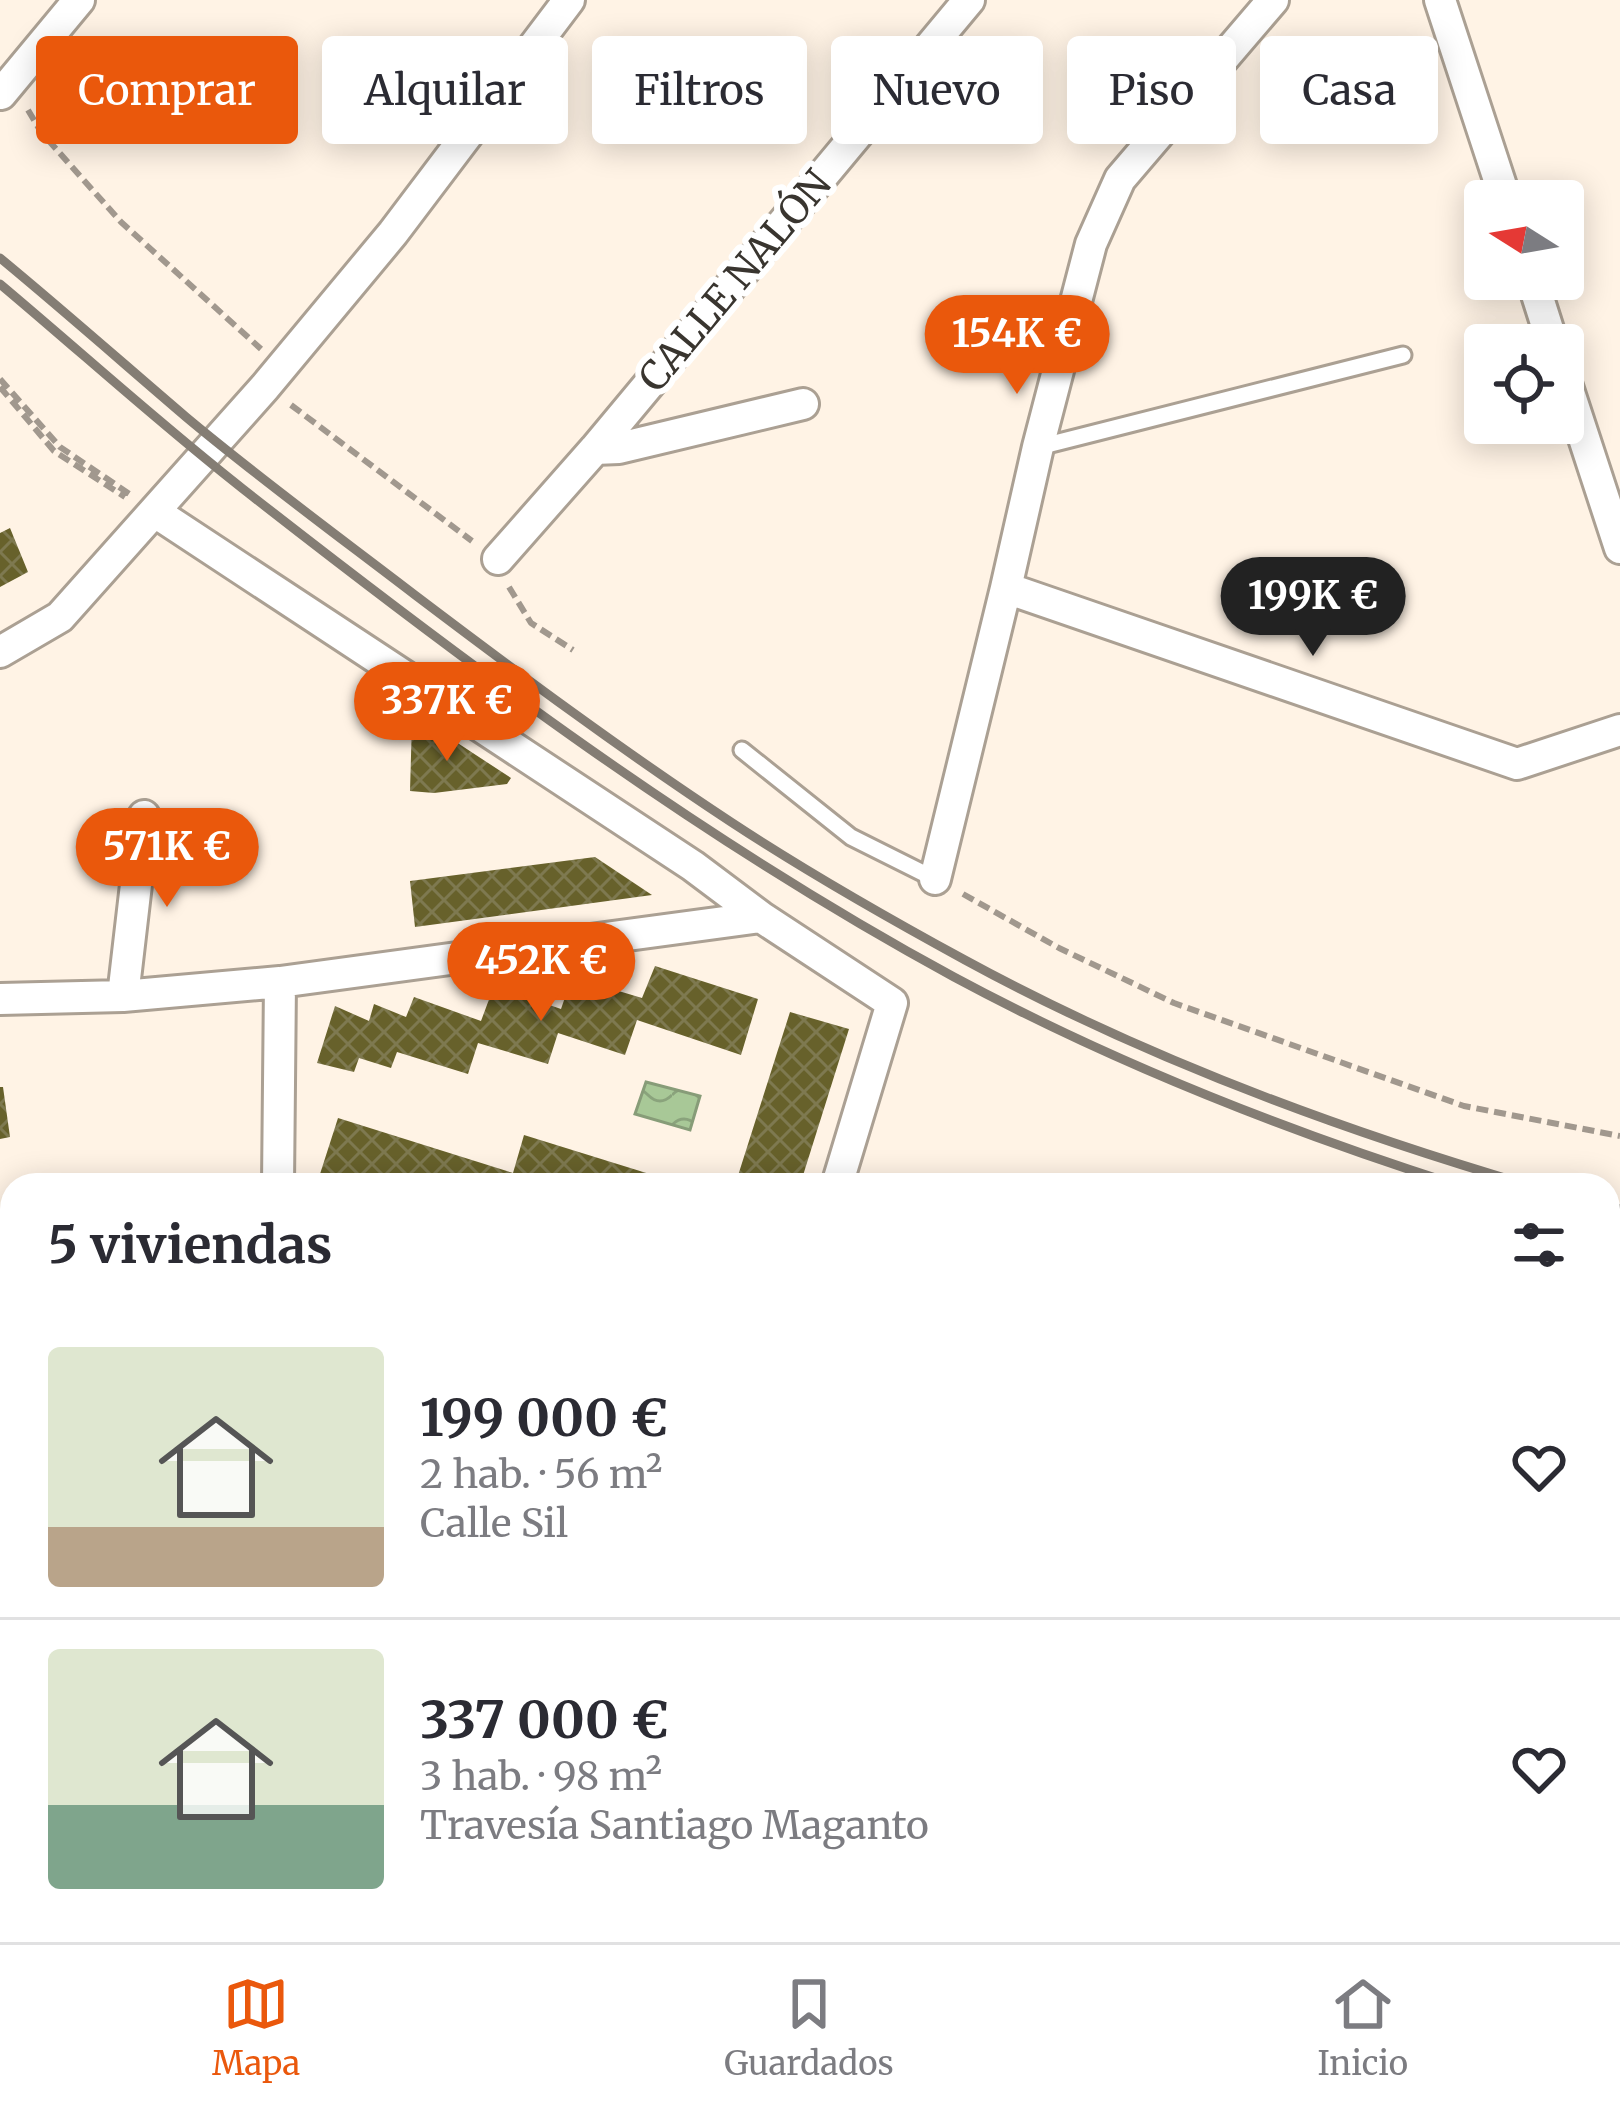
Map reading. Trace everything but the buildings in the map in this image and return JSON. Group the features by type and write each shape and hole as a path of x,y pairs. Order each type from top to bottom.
{"street":[{"path":"6,88 79,0"},
{"path":"0,652 60,617 281,368 393,233 569,0"},
{"name":"CALLE NALÓN","path":"498,560 969,0"},
{"path":"935,879 1091,244 1120,179 1273,0"},
{"path":"1440,0 1499,180"},
{"path":"595,449 619,448 803,404"},
{"path":"1584,438 1620,548"},
{"path":"157,510 892,1003 841,1173"},
{"path":"1006,588 1517,764 1620,730"},
{"path":"123,996 144,816"},
{"path":"0,999 123,996 280,982 761,917"},
{"path":"278,1173 280,982"}],"lane":[{"path":"1038,447 1403,355"},
{"path":"742,750 851,837 935,879"}],"path":[{"path":"6,88 121,222 281,368"},
{"path":"0,383 55,452 124,496 157,510"},
{"path":"296,409 498,560 514,599 531,622 573,650"},
{"path":"935,879 1059,948 1174,1003 1464,1106 1620,1136"}],"water":[{"path":"646,1082 700,1096 690,1130 635,1114"}],"railway":[{"path":"0,258 214,440 415,595 651,768 818,876 1032,995 1170,1059 1312,1114 1490,1173"},
{"path":"0,284 212,464 414,621 588,748 768,868 954,977 1076,1038 1264,1118 1422,1173"}]}
